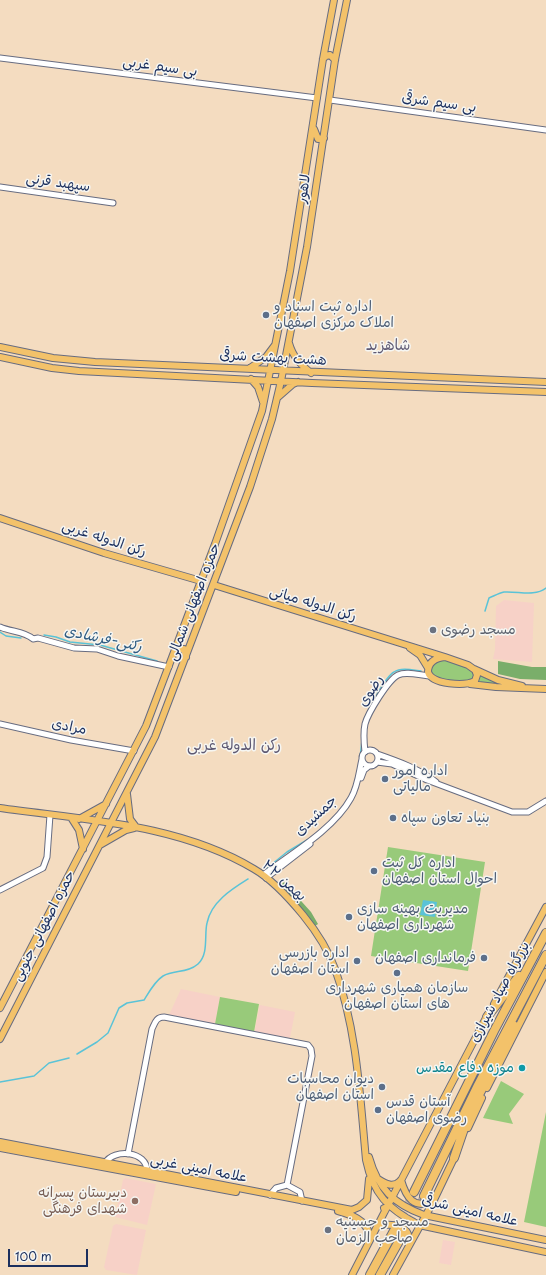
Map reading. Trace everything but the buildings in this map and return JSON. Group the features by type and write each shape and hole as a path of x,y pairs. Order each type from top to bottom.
{"highway":[{"name":"بزرگراه صیاد شیرازی","path":"414,1192 494,1031 546,933"},
{"name":"بزرگراه صیاد شیرازی","path":"424,1196 478,1085 546,955"},
{"path":"487,1017 533,958"},
{"path":"454,1158 469,1114 527,1002 536,974"},
{"path":"370,1275 395,1229"},
{"path":"380,1275 403,1234"}],"main road":[{"name":"لاهور","path":"269,380 280,327 314,123 323,59 334,0"},
{"name":"لاهور","path":"281,381 324,138 335,60 347,0"},
{"path":"323,59 330,55 335,60"},
{"path":"314,123 318,139 324,138"},
{"path":"280,327 291,328"},
{"path":"289,341 292,354 297,361 311,373"},
{"path":"250,368 266,357 276,344"},
{"name":"هشت بهشت شرقی","path":"0,347 54,358 87,361 250,368 311,373 415,375 546,382"},
{"name":"هشت بهشت شرقی","path":"0,357 52,368 79,371 546,392"},
{"path":"251,379 258,387 264,405"},
{"name":"حمزه اصفهانی شمالی","path":"97,822 146,726 169,667 260,419 269,380"},
{"name":"حمزه اصفهانی شمالی","path":"110,823 155,737 214,585 250,487 281,381"},
{"path":"277,398 298,382"},
{"path":"260,419 265,418 270,422"},
{"name":"رکن الدوله غربی","path":"0,518 104,553 201,581"},
{"name":"رکن الدوله میانی","path":"214,585 445,657 473,668"},
{"path":"181,634 182,639 187,641 193,639"},
{"name":"رکن الدوله میانی","path":"406,645 420,655 428,668"},
{"path":"175,649 184,649 186,657"},
{"path":"445,657 435,659 428,668 429,676 438,682 466,683 489,687 546,689"},
{"path":"473,668 492,677 535,689"},
{"path":"466,683 476,679 476,672 473,668"},
{"path":"489,687 486,681 492,677"},
{"path":"119,780 131,785"},
{"path":"99,846 126,830 136,827 130,819 126,794"},
{"path":"83,850 75,819 107,803"},
{"name":"۲۲ بهمن","path":"0,808 136,827 198,843 226,854 265,876 291,901 313,927 335,968 349,1019 364,1134"},
{"name":"حمزه اصفهانی جنوبی","path":"0,1008 97,822"},
{"name":"حمزه اصفهانی جنوبی","path":"0,1039 110,823"},
{"path":"76,864 87,869"},
{"path":"352,1275 546,907"},
{"path":"393,1275 424,1215 433,1202 482,1098 546,972"},
{"name":"علامه امینی شرقی","path":"364,1134 370,1175 375,1188 388,1205 404,1217 419,1225 546,1252"},
{"name":"علامه امینی شرقی","path":"364,1134 374,1171 378,1179 392,1198 408,1209 441,1219 546,1240"},
{"name":"علامه امینی غربی","path":"0,1142 341,1209 356,1209 367,1200 370,1175"},
{"name":"علامه امینی غربی","path":"0,1148 340,1212 355,1217 362,1222 368,1231 369,1242"},
{"path":"378,1179 390,1185 395,1185 401,1180"},
{"path":"401,1180 405,1191 412,1200 423,1204 433,1202"},
{"path":"375,1188 385,1211"},
{"path":"433,1202 436,1215 441,1219"},
{"path":"377,1226 397,1225 403,1228 407,1233 408,1246"},
{"path":"415,1234 429,1227"}],"street":[{"name":"بی سیم غربی","path":"0,58 317,98"},
{"name":"بی سیم شرقی","path":"330,100 546,130"},
{"name":"سپهبد قرنی","path":"0,187 112,202"},
{"path":"0,627 9,631 28,634 33,639 38,638 74,648 97,649 118,656 169,667"},
{"name":"رضوی","path":"365,752 365,722 373,707 394,677 402,674 429,676"},
{"name":"مرادی","path":"0,724 71,740 134,751"},
{"path":"411,770 371,750 365,752 362,759 364,764 369,766 374,765 377,762 392,764 411,770 430,777 436,783 512,812 528,812 546,800"},
{"path":"377,754 377,762"},
{"name":"جمشیدی","path":"304,847 348,804 355,790 362,759"},
{"name":"جمشیدی","path":"265,876 333,824 349,807 359,787 363,772 369,766"},
{"path":"0,890 43,868 47,857 50,815"},
{"path":"128,1154 151,1036 155,1022 159,1018 164,1017 308,1045 312,1049 312,1056 287,1185"},
{"path":"105,1163 109,1156 128,1154 146,1162 147,1171"},
{"path":"270,1195 276,1188 287,1185 300,1192 302,1201"}],"shaded area":[{"path":"504,600 534,603 532,662 493,659 495,650 496,606"},
{"path":"181,989 220,997 215,1024 169,1015"},
{"path":"260,1005 295,1012 290,1038 256,1032 255,1030"},
{"name":"دبیرستان پسرانه شهدای فرهنگی","path":"125,1178 156,1184 147,1225 115,1217 123,1180"},
{"path":"116,1224 146,1230 137,1275 106,1270 104,1267 113,1226"},
{"path":"443,1240 455,1242 451,1265 439,1263"}],"green space":[{"path":"441,657 492,677 535,689 434,680 428,668"},
{"path":"498,661 532,667 546,667 546,680 520,679 498,674"},
{"path":"388,847 485,862 468,971 371,956"},
{"path":"284,882 311,912 318,924 315,926 280,886"},
{"path":"220,997 259,1004 254,1032 215,1024"},
{"path":"501,1081 524,1094 509,1114 513,1124 483,1118"},
{"path":"546,1112 546,1227 524,1222"}],"water":[{"path":"423,900 437,902 435,917 420,915"}],"waterway":[{"path":"485,611 489,598 500,593 531,593 541,591 546,588"},
{"name":"رکنی-فرشادی","path":"0,632 6,636 21,638"},
{"name":"رکنی-فرشادی","path":"44,635 70,642 100,645 157,661"},
{"path":"363,725 367,713 376,696 390,675 397,670 407,669 421,671"},
{"path":"360,758 362,740"},
{"path":"266,869 287,852 307,840"},
{"path":"77,1054 97,1042 108,1033 119,1008 127,1003 144,1000 150,990 163,976 190,969 198,964 204,955 206,928 209,915 223,897 248,879"},
{"path":"0,1082 34,1076 49,1063 69,1058"}],"tunnel":[{"path":"395,1229 414,1192"},
{"path":"403,1234 424,1196"}],"place":[{"name":"اداره ثبت اسناد و املاک مرکزی اصفهان","path":"266,315"},
{"name":"مسجد رضوی","path":"433,630"},
{"name":"اداره امور مالیاتی","path":"385,779"},
{"name":"بنیاد تعاون سپاه","path":"393,818"},
{"name":"اداره کل ثبت احوال استان اصفهان","path":"374,871"},
{"name":"مدیریت بهینه سازی شهرداری اصفهان","path":"349,917"},
{"name":"فرمانداری اصفهان","path":"484,958"},
{"name":"اداره بازرسی استان اصفهان","path":"357,961"},
{"name":"سازمان همیاری شهرداری های استان اصفهان","path":"397,973"},
{"name":"موزه دفاع مقدس","path":"522,1068"},
{"name":"دیوان محاسبات استان اصفهان","path":"382,1087"},
{"name":"آستان قدس رضوی اصفهان","path":"378,1110"},
{"name":"دبیرستان پسرانه شهدای فرهنگی","path":"135,1201"},
{"name":"مسجد و حسینیه صاحب الزمان","path":"328,1230"}],"district":[{"name":"شاهزید","path":"388,346"},
{"name":"رکن الدوله غربی","path":"234,746"}]}
